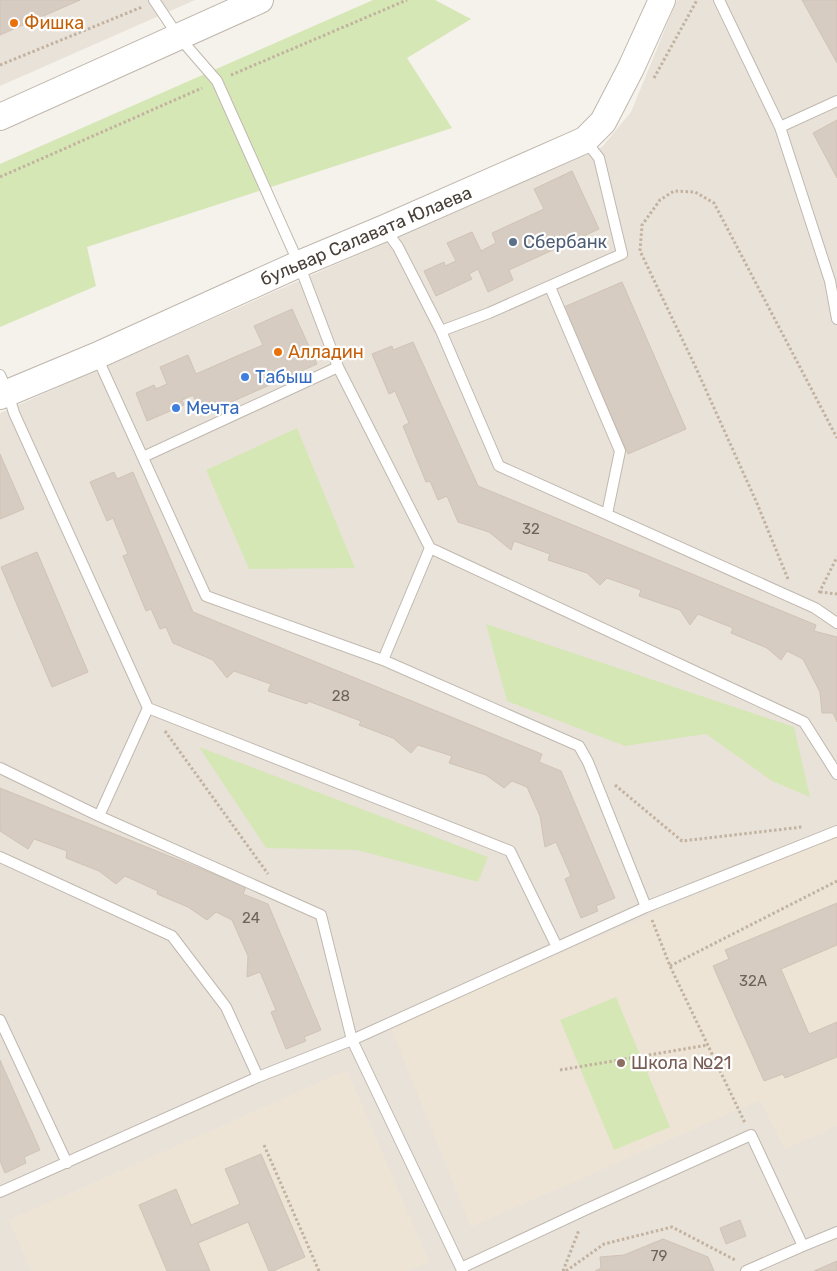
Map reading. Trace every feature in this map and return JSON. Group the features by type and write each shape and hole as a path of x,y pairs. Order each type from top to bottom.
{"street":[{"path":"0,117 260,0"},
{"name":"бульвар Салавата Юлаева","path":"3,388 96,356 300,264 584,140 602,122 631,68 662,0"}],"lane":[{"path":"719,0 780,127 830,281 837,319"},
{"path":"155,1 178,36 218,81 300,264 338,367 430,548 804,722 837,774"},
{"path":"780,127 837,101"},
{"path":"441,331 489,313 622,254 600,158 584,140"},
{"path":"385,228 398,247 441,331 499,466 815,608 837,623"},
{"path":"550,287 620,451 607,514"},
{"path":"96,356 206,596 383,660 579,746 588,762 646,907"},
{"path":"143,457 338,367"},
{"path":"3,388 148,708 510,851 557,947"},
{"path":"383,660 430,548"},
{"path":"99,816 148,708"},
{"path":"0,768 99,816 321,915 352,1040 462,1270 587,1209 751,1135 803,1246"},
{"path":"0,1192 67,1164 258,1077 352,1040 646,907 837,831"},
{"path":"0,857 172,936 226,1007 258,1077"},
{"path":"0,1020 67,1164"},
{"path":"746,1271 837,1232"}],"path":[{"path":"0,65 155,1"},
{"path":"791,585 756,501 700,377 640,251 642,225 660,200 674,191 695,192 714,203 837,438"},
{"path":"815,608 820,592 837,558"},
{"path":"810,590 837,594"},
{"path":"148,708 285,899"},
{"path":"588,762 682,841 808,826"},
{"path":"670,966 837,881"},
{"path":"646,907 670,966 751,1135"},
{"path":"560,1070 708,1045"},
{"path":"264,1146 319,1271"},
{"path":"565,1271 587,1209"},
{"path":"565,1271 604,1244 672,1227 736,1261 746,1271"}],"shaded area":[{"path":"0,0 195,0 0,86"},
{"path":"677,0 837,0 837,1271 0,1271 0,413 602,147 631,112"},
{"name":"Школа №21","path":"837,835 837,1126 785,1149 760,1100 471,1227 390,1026"},
{"path":"347,1070 429,1262 408,1271 31,1271 9,1220"}],"green space":[{"path":"373,0 435,0 471,19 407,58 452,128 87,247 96,286 0,327 0,164"},
{"path":"297,428 355,568 249,569 206,470"},
{"path":"486,624 794,727 810,797 772,781 706,734 625,746 507,701"},
{"path":"199,747 488,857 478,882 357,850 266,848"},
{"path":"616,997 670,1127 614,1150 560,1020"}],"building":[{"path":"0,0 80,0 0,35"},
{"path":"802,0 837,0 837,63"},
{"path":"837,120 837,178 813,133"},
{"path":"572,171 599,229 509,270 513,280 488,292 478,269 469,274 472,279 436,296 424,271 444,262 445,266 456,261 447,243 472,232 481,251 496,243 492,233 544,209 534,189"},
{"path":"622,282 686,429 628,454 564,307"},
{"path":"292,309 317,364 202,415 193,395 182,400 184,405 147,421 136,393 154,385 156,389 167,384 160,367 188,355 196,374 263,345 254,326"},
{"path":"413,342 478,486 816,625 814,631 837,637 837,722 833,713 822,713 820,692 803,659 787,651 781,660 767,648 731,633 733,628 698,614 690,625 680,610 639,596 641,590 607,578 600,585 587,573 548,560 550,554 514,541 511,550 489,532 458,522 447,496 438,500 430,481 426,482 403,426 409,423 395,391 389,394 372,354 392,346 393,350"},
{"path":"0,454 24,509 0,519"},
{"path":"114,472 117,479 133,472 193,612 542,754 539,762 561,771 615,898 596,906 598,911 581,918 565,879 571,876 556,842 545,847 540,816 527,787 512,781 504,788 486,775 449,763 452,756 418,745 411,753 393,738 359,725 361,721 308,701 307,704 268,691 271,684 234,671 227,678 213,660 173,643 166,627 160,629 151,609 146,611 123,556 128,554 113,518 107,521 90,482"},
{"path":"37,552 88,672 52,687 1,567"},
{"path":"0,788 246,887 243,894 268,904 321,1030 304,1037 306,1041 286,1049 271,1012 276,1010 260,972 247,977 248,956 232,920 216,912 207,920 188,907 157,894 158,891 125,876 116,884 99,871 66,858 67,851 34,839 28,849 0,831"},
{"path":"837,903 837,945 781,969 809,1034 837,1022 837,1057 785,1078 783,1074 764,1081 713,966 729,959 725,950"},
{"path":"0,1060 40,1150 24,1157 26,1163 5,1173 0,1161"},
{"path":"261,1154 305,1257 269,1271 248,1222 198,1243 210,1271 167,1271 139,1205 176,1189 191,1225 240,1204 225,1169"},
{"path":"740,1220 746,1236 726,1244 720,1228"},
{"path":"663,1239 708,1257 714,1271 595,1271 601,1268 600,1257 624,1255"},
{"path":"837,1261 837,1271 814,1271"}],"place":[{"name":"Фишка","path":"14,23"},
{"name":"Сбербанк","path":"513,242"},
{"name":"Алладин","path":"278,352"},
{"name":"Табыш","path":"245,377"},
{"name":"Мечта","path":"176,408"},
{"name":"Школа №21","path":"621,1063"}]}
